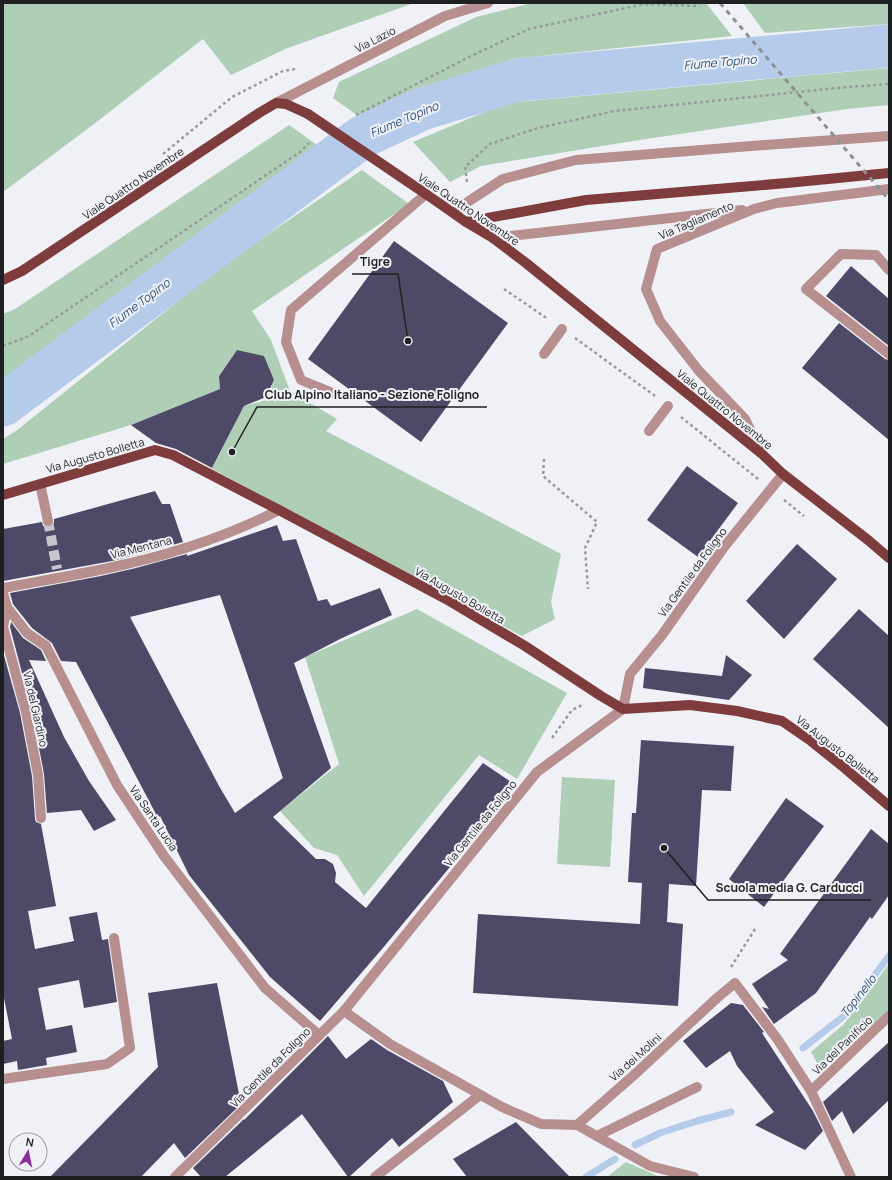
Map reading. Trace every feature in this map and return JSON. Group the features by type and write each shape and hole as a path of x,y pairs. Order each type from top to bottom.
{"main road":[{"name":"Viale Quattro Novembre","path":"3,280 22,271 259,113 276,103 286,104 308,114 466,222 493,238 526,263 761,453 783,474 889,558"},
{"name":"Via Tagliamento","path":"466,222 586,200 889,173"},
{"name":"Via Augusto Bolletta","path":"3,495 154,450 173,455 446,599 525,646 623,709 690,705 737,711 782,722 811,741 889,806"}],"street":[{"name":"Via Lazio","path":"276,103 445,16 488,3"},
{"path":"454,213 469,201 503,179 576,160 889,136"},
{"name":"Via Tagliamento","path":"761,453 745,419 699,371 660,321 646,289 657,249 754,209 777,203 889,188"},
{"path":"335,394 301,380 286,342 291,310 426,194"},
{"path":"493,238 754,209"},
{"path":"889,270 876,255 841,254 806,289 889,354"},
{"path":"544,354 562,329"},
{"path":"649,431 668,406"},
{"name":"Via Gentile da Foligno","path":"175,1177 344,1011 537,772 623,709 630,674 662,635 724,547 783,474"},
{"path":"40,484 48,521"},
{"name":"Via Mentana","path":"3,588 58,574 114,567 178,551 253,523 279,510"},
{"name":"Via Santa Lucia","path":"3,593 7,606 27,633 46,646 118,785 164,856 265,988 319,1035"},
{"name":"Via del Giardino","path":"7,606 3,627 26,712 38,775 41,818"},
{"path":"3,1079 107,1064 130,1048 114,938"},
{"path":"728,989 735,983 778,1040 811,1091 851,1177"},
{"name":"Via dei Molini","path":"577,1125 728,989"},
{"path":"344,1011 390,1044 502,1107 541,1124 577,1125 650,1166 694,1177"},
{"name":"Via del Panificio","path":"811,1091 889,1016"},
{"path":"597,1136 698,1087"},
{"path":"375,1177 480,1095"}],"path":[{"path":"356,114 471,56 529,29 644,4 700,6"},
{"path":"469,201 465,167 490,144 538,128 615,111 889,84"},
{"path":"3,346 29,336 300,152 309,143"},
{"path":"544,459 543,476 597,522 584,548 588,589"},
{"path":"728,989 729,970 755,929"}],"green space":[{"path":"3,3 414,3 285,49 231,75 203,39 94,124 3,192"},
{"path":"532,3 706,3 732,36 512,59 404,98 362,119 333,98 339,82 476,17"},
{"path":"743,3 889,3 889,24 765,33"},
{"path":"889,68 889,105 847,109 633,141 481,166 450,182 413,142 506,103"},
{"path":"289,125 317,145 3,382 3,314 15,309"},
{"path":"362,170 409,204 252,311 271,340 290,391 337,419 326,431 561,554 551,602 555,619 522,636 212,469 244,406 267,400 274,380 263,356 237,350 219,375 220,389 131,425 3,464 3,439 16,431 223,265"},
{"path":"417,609 567,693 517,779 479,755 364,896 337,855 314,848 280,811 339,764 305,657"},
{"path":"562,777 615,780 610,867 557,864"},
{"path":"889,964 889,1010 821,1070 811,1052 844,1024"},
{"path":"626,1162 660,1177 607,1177"}],"building":[{"path":"394,241 508,323 421,442 308,359"},
{"path":"851,266 889,299 889,346 826,296"},
{"path":"839,323 885,359 889,360 889,440 802,368"},
{"path":"237,350 264,356 274,380 266,397 244,406 212,468 176,449 156,443 131,425 220,389 219,376"},
{"path":"687,466 738,503 698,557 647,520"},
{"path":"155,491 162,504 170,504 183,542 112,561 3,581 3,529 42,522 43,526 50,527 54,523 54,519"},
{"path":"277,525 283,541 296,539 318,601 327,599 331,606 380,588 392,615 340,639 294,663 331,768 273,817 316,859 325,859 333,864 336,873 335,882 366,908 483,763 517,786 382,949 320,1021 270,977 189,875 160,816 158,818 76,662 61,661 52,643 32,628 13,604 10,593 101,576 187,554 187,556","holes":["220,595 283,778 235,813 219,786 130,617"]},
{"path":"797,544 837,579 784,639 746,601"},
{"path":"859,609 889,636 889,728 813,659"},
{"path":"11,622 23,638 41,650 46,661 29,660 64,737 89,781 116,820 94,831 81,810 47,813 44,774 32,711 10,627"},
{"path":"3,652 20,713 32,776 35,819 36,822 41,824 56,906 28,911 35,949 74,941 69,917 97,912 102,940 108,939 117,1002 84,1008 79,980 38,988 46,1030 72,1025 77,1052 46,1058 47,1065 18,1070 17,1061 3,1064 3,1041 12,1039 3,993"},
{"path":"726,655 752,675 729,700 643,688 645,668 722,676"},
{"path":"641,740 734,746 731,791 702,790 696,886 669,884 667,922 683,924 678,1006 473,993 478,914 640,924 642,883 628,882 632,813 636,813"},
{"path":"786,798 824,826 764,907 729,879"},
{"path":"871,829 889,844 889,895 872,919 870,917 816,993 774,1024 762,1007 769,1009 752,984 788,960 780,954"},
{"path":"217,983 241,1104 185,1158 174,1143 141,1177 50,1177 158,1067 148,993"},
{"path":"731,1003 743,1005 764,1032 762,1033 813,1111 823,1131 805,1150 755,1125 774,1112 737,1066 730,1051 706,1068 683,1041"},
{"path":"328,1036 346,1059 371,1039 387,1050 443,1081 453,1102 399,1147 392,1138 349,1177 302,1114 225,1177 201,1177 193,1168 244,1120"},
{"path":"889,1042 889,1100 853,1134 842,1111 832,1121 823,1102"},
{"path":"516,1122 570,1177 467,1177 453,1159"}],"waterway":[{"name":"Fiume Topino","path":"3,405 362,137 422,109 517,80 889,46"},
{"name":"Topinello","path":"803,1048 844,1016 889,956"},
{"name":"Topinello","path":"635,1145 660,1133 731,1112"},
{"name":"Topinello","path":"586,1177 615,1159"}],"tunnel":[{"path":"48,521 57,569"}],"railway":[{"path":"720,3 889,200"}],"place":[{"name":"Tigre","path":"408,341"},
{"name":"Club Alpino Italiano - Sezione Foligno","path":"232,452"},
{"name":"Scuola media G. Carducci","path":"664,848"}]}
